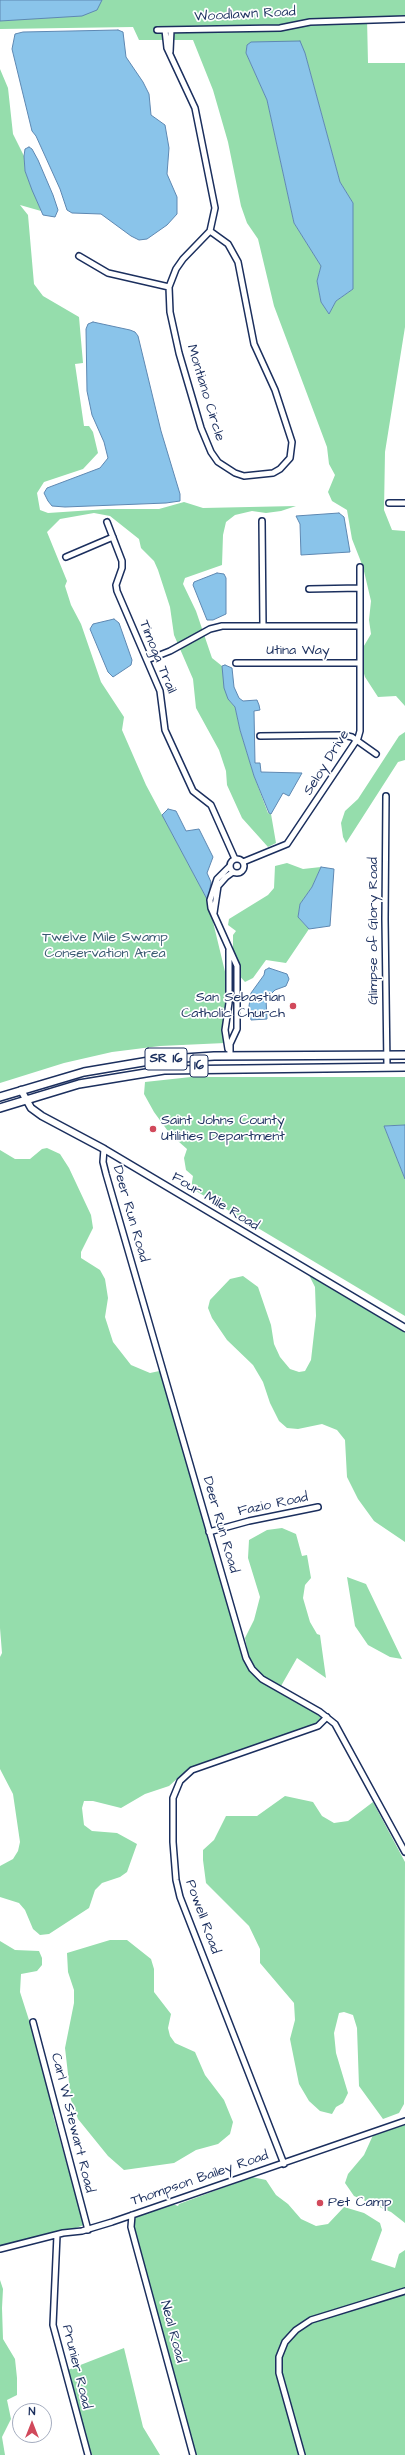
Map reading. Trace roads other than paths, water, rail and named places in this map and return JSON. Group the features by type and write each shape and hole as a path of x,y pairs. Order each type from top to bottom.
{"highway":[{"name":"SR 16","path":"0,1097 84,1072 139,1062 230,1056 405,1055"},
{"name":"16","path":"164,1070 171,1068 219,1066 225,1064 230,1056"},
{"name":"SR 16","path":"0,1108 79,1084 164,1070 405,1067"}],"main road":[{"name":"Four Mile Road","path":"21,1090 31,1108 42,1116 104,1149 405,1328"}],"street":[{"name":"Woodlawn Road","path":"157,30 280,28 310,22 405,19"},
{"path":"168,30 167,48 195,108 215,208 210,231"},
{"name":"Montiano Circle","path":"210,231 228,244 238,262 254,344 275,390 292,442 290,458 280,469 262,475 244,476 226,468 211,452 201,428 181,360 170,312 169,287 176,269 183,259 210,231"},
{"path":"79,256 108,273 169,287"},
{"path":"389,503 405,502"},
{"path":"262,521 262,626"},
{"name":"Timoga Trail","path":"107,522 122,561 116,585 163,700 165,730 193,791 211,805 234,859"},
{"path":"66,558 113,538"},
{"name":"Seloy Drive","path":"214,916 218,886 233,872 242,871 243,862 286,844 357,741 360,730 360,567"},
{"path":"309,589 360,588"},
{"path":"147,660 170,651 210,629 222,626 360,626"},
{"name":"Utina Way","path":"236,663 360,662"},
{"path":"260,736 343,736 357,741 376,754"},
{"name":"Glimpse of Glory Road","path":"386,796 387,1067"},
{"path":"230,1056 230,1044 238,1023 236,999 238,972 211,908 210,893 217,878 230,866 234,859 243,862"},
{"path":"230,866 233,872"},
{"path":"229,948 229,1003 225,1030 230,1056"},
{"path":"226,1021 238,1023"},
{"name":"Deer Run Road","path":"104,1149 103,1162 106,1174 248,1663 262,1679 327,1717 339,1729 405,1852"},
{"name":"Fazio Road","path":"209,1532 249,1521 318,1507"},
{"name":"Powell Road","path":"284,2164 180,1898 176,1880 173,1842 173,1798 180,1781 192,1770 318,1726 327,1717"},
{"name":"Carl W Stewart Road","path":"33,2022 88,2230"},
{"name":"Thompson Bailey Road","path":"0,2249 57,2235 88,2230 405,2122"},
{"name":"Neal Road","path":"132,2215 131,2227 140,2264 193,2455"},
{"name":"Prunier Road","path":"57,2235 53,2325 88,2455"},
{"path":"302,2455 279,2373 279,2357 285,2342 296,2330 311,2320 405,2292"}],"water":[{"path":"0,0 102,0 97,10 82,16 0,21"},
{"path":"118,30 123,32 126,57 143,82 149,94 151,115 165,125 169,148 167,174 177,197 177,214 167,225 147,239 139,240 131,236 101,214 72,213 67,210 60,189 36,136 32,131 12,49 15,34 23,32"},
{"path":"300,41 305,53 340,182 353,203 353,289 336,301 329,314 321,302 317,281 321,266 294,223 267,100 246,53 247,45 251,42"},
{"path":"29,147 32,149 38,160 53,195 58,210 55,217 43,215 32,190 25,171 25,149"},
{"path":"93,322 130,330 135,332 138,336 161,431 180,494 180,501 166,503 65,507 52,506 44,493 47,488 100,468 108,458 104,442 92,415 87,391 86,329 88,324"},
{"path":"339,513 344,517 350,552 301,555 300,524 296,516"},
{"path":"217,573 224,574 226,578 226,614 213,620 207,620 193,585 194,582"},
{"path":"114,619 119,623 132,660 131,665 113,677 108,672 90,629 93,624"},
{"path":"225,665 232,668 234,687 239,698 243,701 257,700 259,705 260,710 254,711 255,763 260,763 261,772 302,773 289,796 283,793 271,814 269,813 254,776 240,730 235,707 228,699 224,688 222,666"},
{"path":"168,809 176,811 186,831 199,829 213,857 207,873 211,882 208,901 162,815"},
{"path":"321,867 334,869 330,926 309,929 298,917 300,904 312,887"},
{"path":"269,968 287,974 289,979 286,986 275,990 266,999 267,1019 251,1020 249,1006 251,993 264,975 265,970"},
{"path":"405,1125 405,1179 384,1126"}],"place":[{"name":"San Sebastian Catholic Church","path":"293,1006"},
{"name":"Saint Johns County Utilities Department","path":"153,1129"},
{"name":"Pet Camp","path":"320,2203"}],"park label":[{"name":"Twelve Mile Swamp Conservation Area","path":"105,946"}]}
